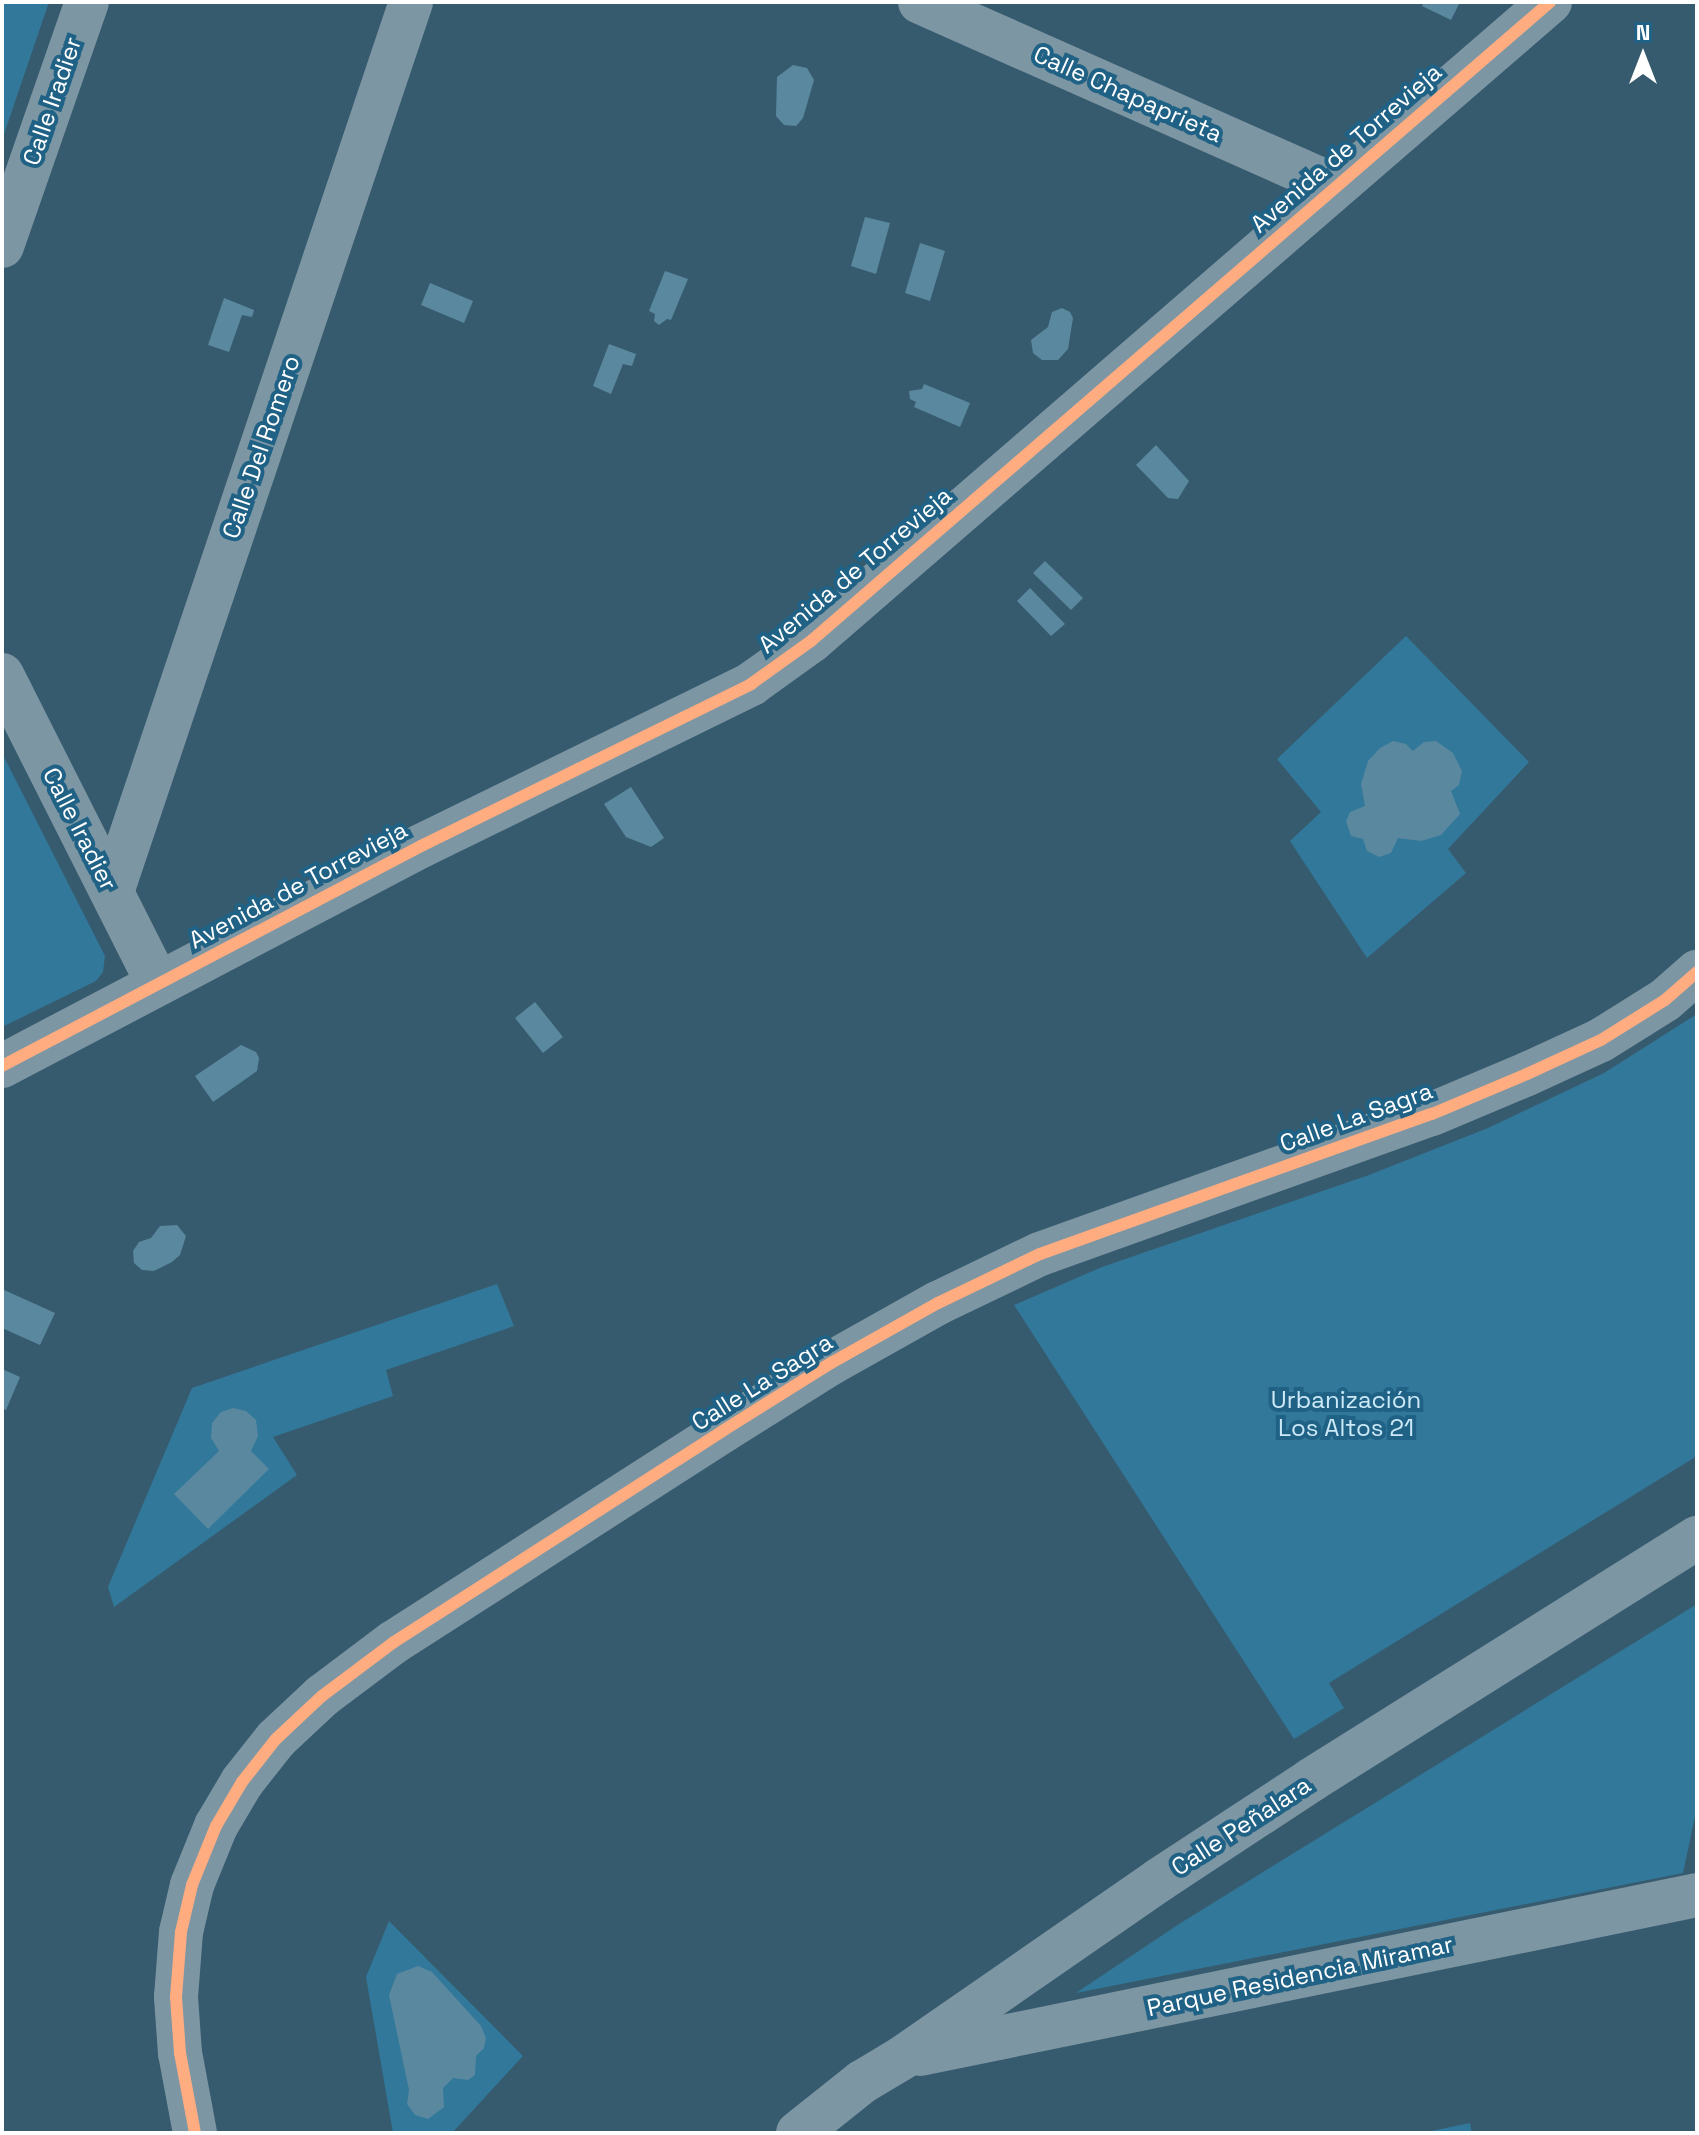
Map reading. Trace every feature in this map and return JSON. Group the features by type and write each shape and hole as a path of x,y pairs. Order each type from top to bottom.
{"street":[{"name":"Calle Iradier","path":"2,246 87,2"},
{"name":"Calle Del Romero","path":"112,892 411,2"},
{"name":"Calle Chapaprieta","path":"920,2 1335,186"},
{"name":"Avenida de Torrevieja","path":"2,1066 421,846 751,684 811,641 1550,2"},
{"name":"Calle Iradier","path":"2,675 158,984"},
{"name":"Calle La Sagra","path":"195,2133 180,2053 176,1997 181,1932 192,1885 216,1826 242,1782 276,1739 322,1696 394,1642 724,1430 831,1363 938,1303 1040,1254 1432,1114 1527,1074 1601,1040 1665,1000 1697,972"},
{"name":"Calle Peñalara","path":"798,2133 832,2103 1286,1796 1697,1538"},
{"name":"Parque Residencia Miramar","path":"902,2058 1697,1895"}],"green space":[{"path":"2,2 49,2 2,140"},
{"path":"1406,636 1529,762 1448,849 1466,873 1367,958 1290,841 1321,812 1277,759"},
{"path":"2,753 105,956 103,972 96,981 2,1027"},
{"name":"Urbanización Los Altos 21","path":"1697,1014 1697,1456 1329,1683 1344,1708 1294,1739 1014,1305 1102,1267 1369,1175 1488,1128 1604,1073"},
{"path":"497,1284 514,1326 386,1370 393,1396 273,1437 297,1475 114,1607 108,1587 192,1388"},
{"path":"1697,1604 1697,1807 1683,1873 1076,1993 1179,1924"},
{"path":"389,1921 523,2056 452,2133 393,2133 366,1977"},
{"path":"1470,2123 1472,2133 1421,2133"}],"shaded area":[{"path":"1424,2 1460,2 1451,20 1422,6"},
{"path":"793,65 807,68 814,80 803,118 796,126 784,125 776,116 777,77"},
{"path":"865,217 890,223 876,274 851,266"},
{"path":"920,243 945,251 930,301 905,293"},
{"path":"665,271 688,279 671,320 667,319 659,325 654,321 655,314 649,311"},
{"path":"430,283 473,301 464,323 421,305"},
{"path":"224,298 254,310 252,317 242,315 229,352 208,345"},
{"path":"1062,308 1070,312 1073,318 1068,349 1058,360 1042,360 1033,353 1031,340 1048,327 1052,312"},
{"path":"609,344 636,354 632,366 623,364 611,394 593,386"},
{"path":"924,384 970,403 960,427 914,407 916,402 910,399 909,391 922,389"},
{"path":"1156,445 1189,481 1178,499 1168,498 1136,465"},
{"path":"1045,561 1083,598 1071,610 1033,573"},
{"path":"1030,588 1065,624 1051,636 1017,601"},
{"path":"1393,741 1406,744 1413,751 1424,742 1436,741 1453,753 1462,771 1459,785 1451,791 1460,814 1441,835 1421,841 1398,838 1391,853 1379,857 1367,851 1363,839 1351,836 1346,821 1350,812 1365,806 1361,784 1368,761 1380,748"},
{"path":"631,787 664,838 651,847 626,837 604,804"},
{"path":"535,1002 563,1037 543,1053 515,1018"},
{"path":"241,1045 256,1052 259,1058 257,1071 213,1102 195,1076"},
{"path":"177,1225 186,1236 180,1255 154,1271 142,1270 134,1263 133,1251 139,1242 151,1238 160,1226"},
{"path":"2,1289 55,1313 40,1345 2,1328"},
{"path":"2,1369 20,1377 6,1410 2,1408"},
{"path":"233,1408 246,1411 256,1420 258,1436 251,1451 269,1469 208,1529 174,1494 219,1451 211,1438 212,1423 221,1412"},
{"path":"418,1966 432,1972 481,2026 486,2038 484,2048 476,2056 475,2075 468,2080 453,2078 443,2088 444,2107 428,2119 415,2115 407,2104 409,2090 389,1995 397,1974"}],"cycle path":[{"path":"2,1066 421,846 751,684 811,641 1550,2"},
{"path":"195,2133 180,2053 176,1997 181,1932 192,1885 216,1826 242,1782 276,1739 322,1696 394,1642 724,1430 831,1363 938,1303 1040,1254 1432,1114 1527,1074 1601,1040 1665,1000 1697,972"}]}
